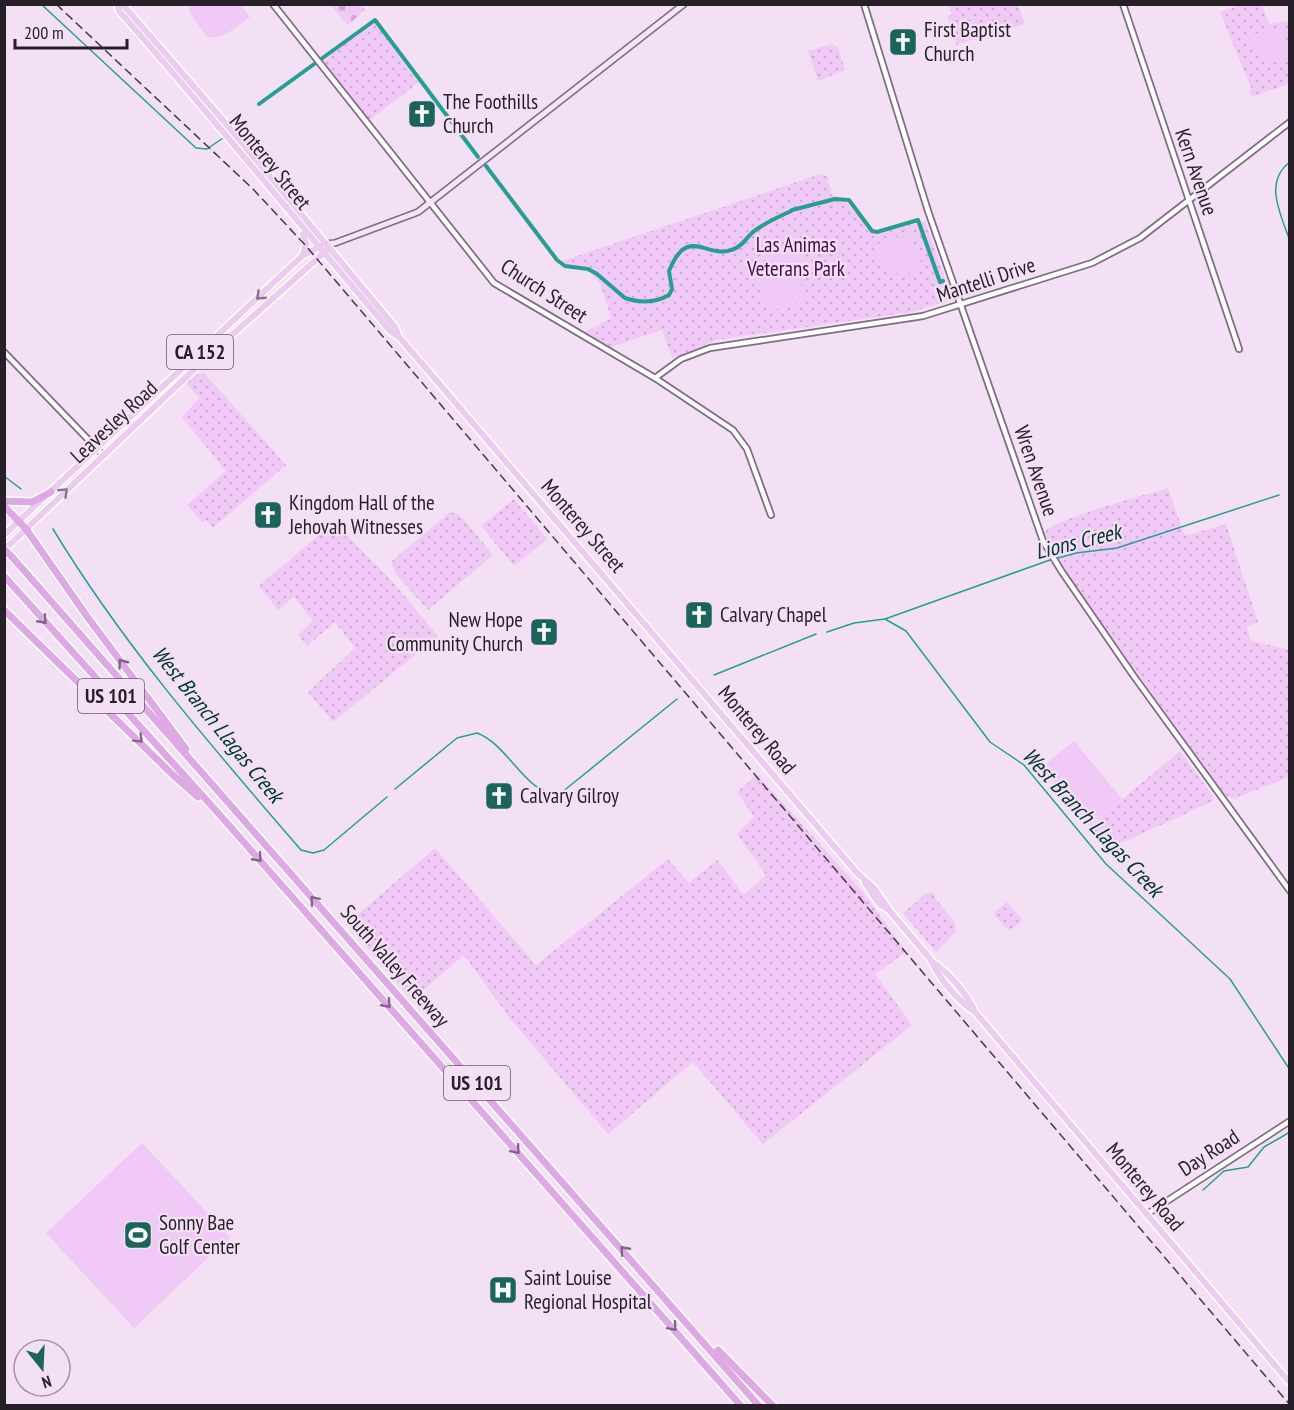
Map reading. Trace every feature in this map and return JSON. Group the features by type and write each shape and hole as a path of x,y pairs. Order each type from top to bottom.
{"highway":[{"name":"CA 152","path":"4,501 32,502 51,492"},
{"path":"4,506 26,529 86,615 185,747 193,762"},
{"name":"South Valley Freeway","path":"4,549 759,1406"},
{"name":"South Valley Freeway","path":"4,576 219,814 741,1406"},
{"path":"4,582 26,601"},
{"path":"4,610 172,775 219,814"},
{"path":"667,1299 773,1406"}],"main road":[{"name":"Monterey Street","path":"118,4 119,11 223,130 297,222 395,327 399,337 625,600"},
{"name":"Monterey Street","path":"118,4 125,7 223,119 323,248"},
{"path":"323,248 409,218 684,4"},
{"path":"297,222 306,244 302,256"},
{"name":"Leavesley Road","path":"4,535 302,256 323,248"},
{"name":"Leavesley Road","path":"4,549 323,248"},
{"name":"Monterey Road","path":"625,600 865,882 880,905 889,910 931,960 935,970 967,1007 975,1012 1290,1383"}],"street":[{"name":"Church Street","path":"273,4 494,283 655,378 724,423 744,443 771,515"},
{"name":"Wren Avenue","path":"864,4 916,175 960,305 1041,534 1051,555 1290,891"},
{"name":"Kern Avenue","path":"1123,4 1239,349"},
{"name":"Mantelli Drive","path":"655,378 681,359 710,348 915,318 1103,258 1140,238 1290,122"},
{"path":"4,352 104,455"},
{"name":"Day Road","path":"1147,1214 1290,1121"}],"green space":[{"path":"194,4 240,5 250,17 225,34 207,37 190,13 189,8"},
{"path":"954,4 1018,5 1025,24 956,45 947,16 952,15 949,6"},
{"path":"330,5 360,5 365,10 348,25"},
{"path":"1240,5 1262,5 1269,24 1289,21 1289,84 1251,97 1249,91 1252,90 1220,12"},
{"path":"373,20 418,83 368,121 321,63"},
{"path":"1285,28 1289,62 1269,61 1255,49 1249,35"},
{"path":"832,44 838,47 845,70 818,81 808,51"},
{"name":"Las Animas Veterans Park","path":"821,174 830,178 828,180 832,195 846,201 874,235 925,221 950,293 950,300 912,312 716,340 672,358 662,330 611,347 585,332 611,318 600,283 593,277 594,269 567,265 562,261"},
{"path":"909,233 924,269 905,274 892,272 882,263 872,246"},
{"path":"795,239 798,240 809,269 796,275 809,299 769,312 754,272 775,268 763,252"},
{"path":"204,373 286,465 213,528 206,520 202,522 187,505 226,471 182,417 199,398 186,383 197,374"},
{"path":"1168,488 1185,536 1226,524 1258,622 1247,626 1250,640 1289,650 1289,777 1233,799 1224,794 1064,570 1044,533 1051,527 1081,514"},
{"path":"514,499 547,539 514,566 481,526"},
{"path":"450,512 460,515 493,555 428,610 396,574 391,562"},
{"path":"334,522 391,580 438,636 333,722 308,692 355,648 335,622 307,646 298,635 313,621 294,597 278,610 259,586"},
{"path":"1074,741 1122,799 1089,826 1042,767"},
{"path":"1180,751 1213,796 1213,801 1113,845 1113,853 1089,827"},
{"path":"757,775 863,892 906,952 875,974 912,1025 763,1144 693,1062 608,1134 509,1017 464,955 412,1000 347,924 435,848 536,965 668,859 689,883 717,860 744,895 766,875 737,834 754,817 737,792"},
{"path":"933,892 934,897 954,921 956,932 936,952 903,913 927,893"},
{"path":"1007,902 1023,920 1009,931 993,914"},
{"name":"Sonny Bae Golf Center","path":"142,1143 230,1237 134,1328 46,1233"}],"waterway":[{"path":"41,4 196,148 207,149 223,138"},
{"path":"259,104 375,20 478,157"},
{"path":"1290,162 1277,179 1276,189 1276,199 1290,241"},
{"path":"486,166 557,260 565,266 588,269 625,298 636,301 653,301 669,295 672,289 669,271 676,257 684,249 692,246 717,251 736,248 757,229 791,211"},
{"path":"792,210 835,199 849,200 872,231 877,232 918,220 940,282 943,281"},
{"name":"West Branch Llagas Creek","path":"4,476 21,489"},
{"name":"Lions Creek","path":"885,619 1047,561 1076,553 1117,548 1279,495"},
{"name":"West Branch Llagas Creek","path":"53,529 80,572 139,655 202,734 301,850 313,853 324,850 387,797"},
{"name":"West Branch Llagas Creek","path":"827,632 854,623 885,619 906,631 990,742 1024,765 1106,864 1230,979 1290,1070"},
{"name":"West Branch Llagas Creek","path":"714,675 816,634"},
{"name":"West Branch Llagas Creek","path":"395,789 457,738 477,733 489,739 499,748 538,788 549,793 561,793 677,699"},
{"path":"1203,1190 1224,1171 1248,1167 1264,1147 1290,1132"}],"railway":[{"path":"56,4 253,189 306,246 1290,1405"}],"place":[{"name":"First Baptist Church","path":"903,42"},
{"name":"The Foothills Church","path":"422,114"},
{"name":"Kingdom Hall of the Jehovah Witnesses","path":"268,515"},
{"name":"Calvary Chapel","path":"699,615"},
{"name":"New Hope Community Church","path":"544,632"},
{"name":"Calvary Gilroy","path":"499,796"},
{"name":"Sonny Bae Golf Center","path":"138,1235"},
{"name":"Saint Louise Regional Hospital","path":"503,1290"}]}
